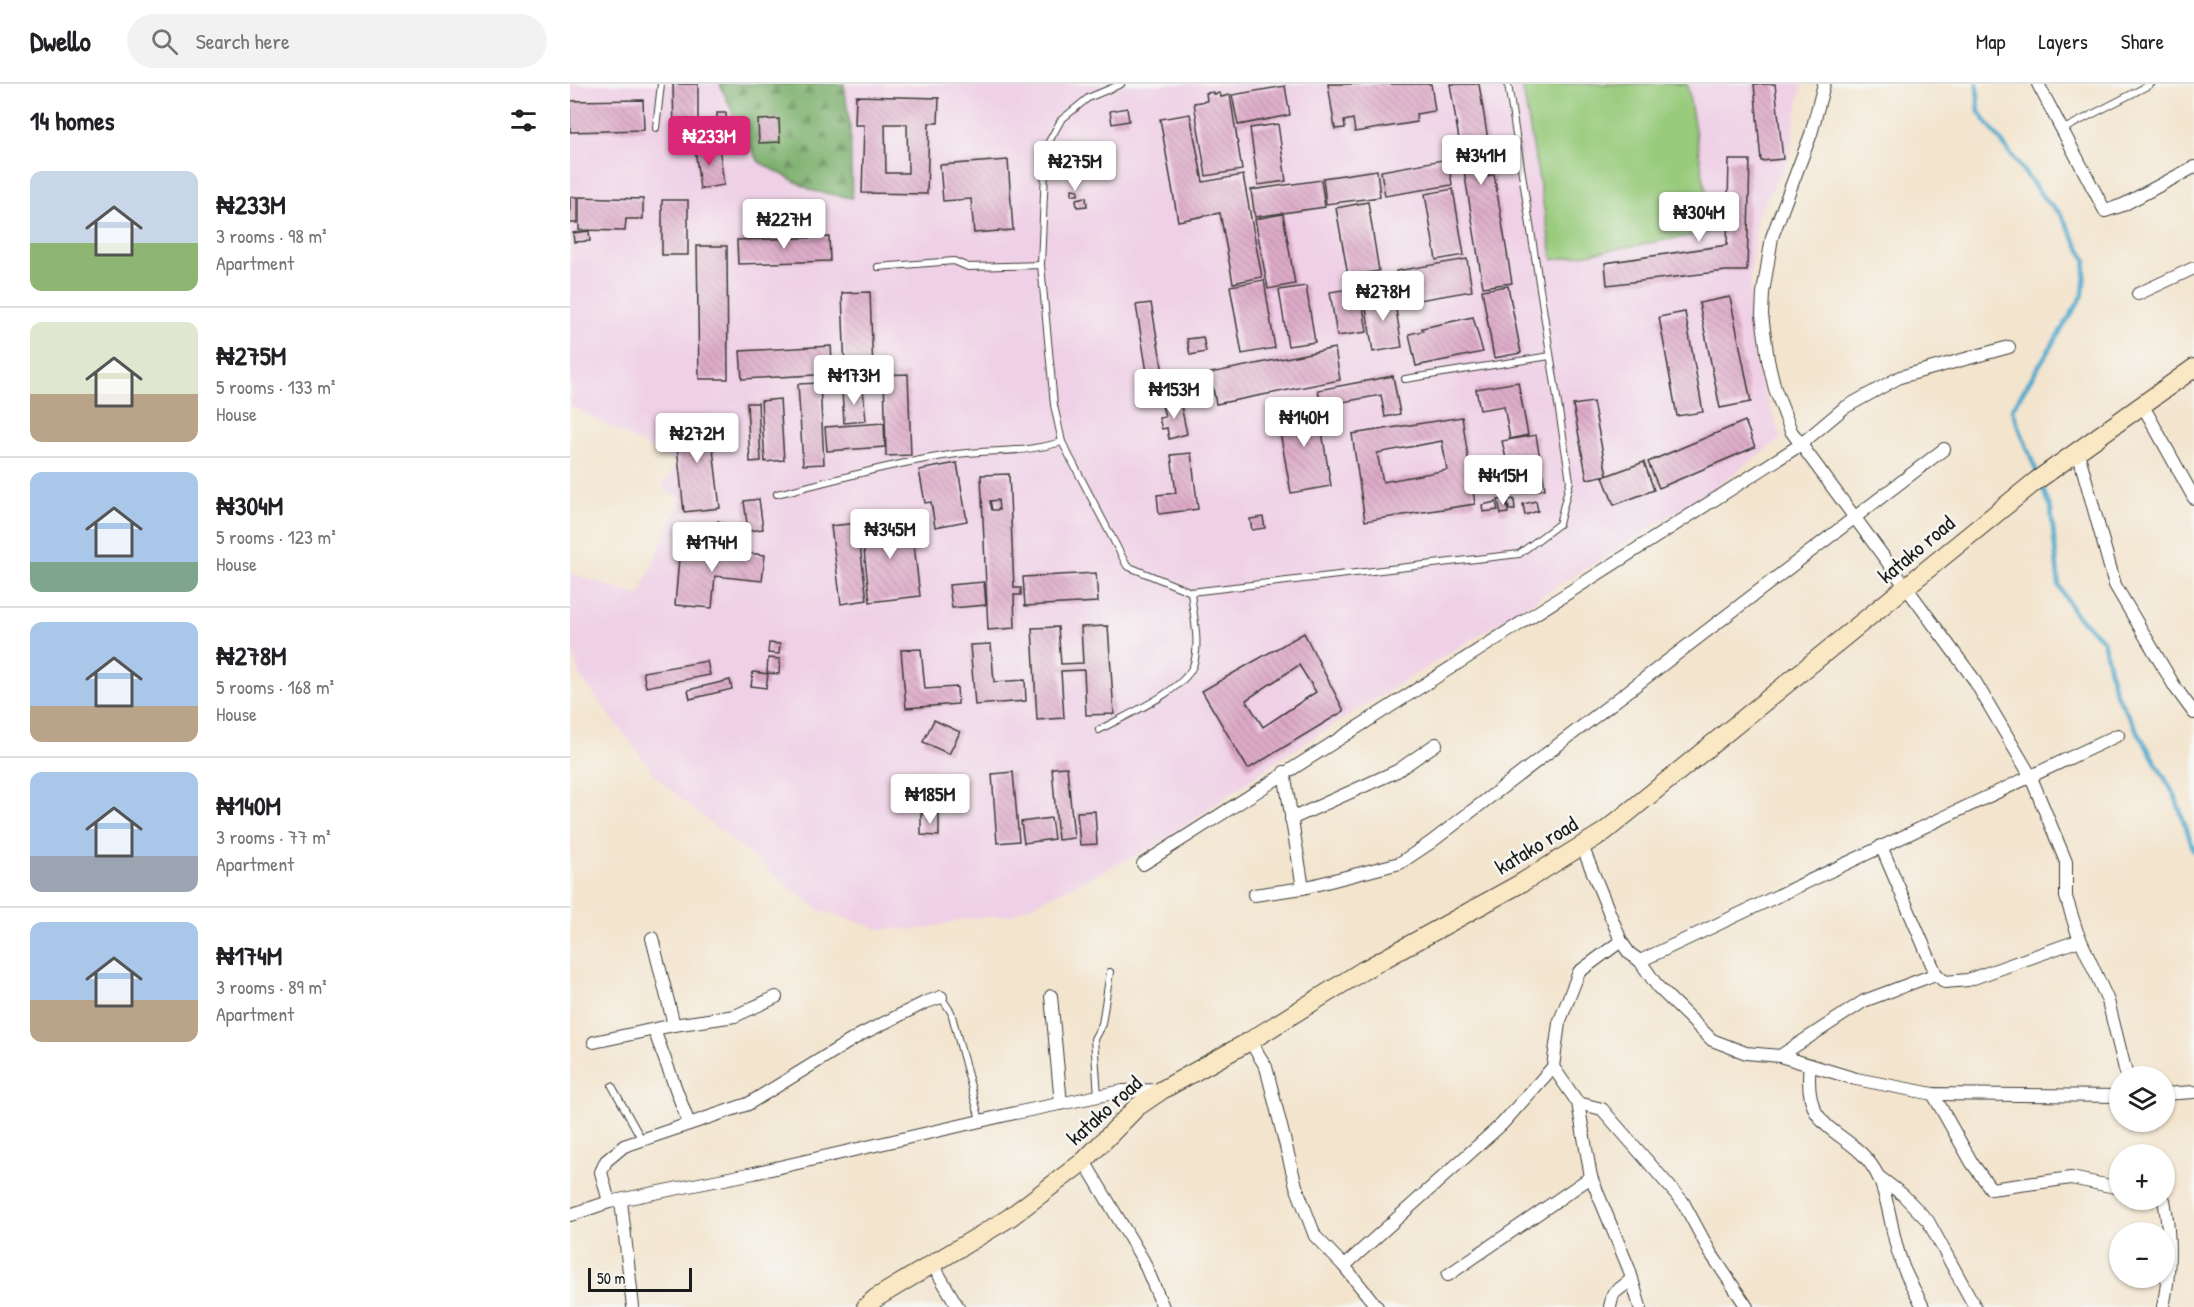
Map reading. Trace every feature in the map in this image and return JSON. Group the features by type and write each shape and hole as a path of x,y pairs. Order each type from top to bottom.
{"street":[{"path":"1824,84 1812,134 1772,237 1763,293 1764,329 1775,389 1785,419 1800,445 1973,678 2030,775 2066,862 2066,897 2080,940 2108,1001 2124,1066"},
{"path":"2038,84 2104,212 2123,205 2194,167"},
{"path":"2138,294 2194,268"},
{"path":"1143,864 1284,772 1498,640 1800,445 1844,408 1900,376 2009,346"},
{"name":"katako road","path":"875,1304 1009,1218 1084,1161 1137,1107 1162,1090 1250,1041 1364,970 1523,882 1604,832 1907,588 2036,480 2194,368"},
{"path":"2143,406 2194,498"},
{"path":"1254,895 1303,888 1400,863 1944,449"},
{"path":"2078,452 2115,585 2164,669 2194,713"},
{"path":"1640,961 2118,735"},
{"path":"1291,819 1397,771 1436,744"},
{"path":"1284,772 1303,888"},
{"path":"1581,846 1621,941 1629,953 1640,961 1658,987 1713,1040 1746,1053 1780,1056 1856,1079 1933,1094 2109,1096"},
{"path":"1881,846 1936,974 1945,982 1968,980 2080,940"},
{"path":"652,938 674,1025"},
{"path":"1344,1266 1502,1124 1553,1067 1559,1023 1579,972 1621,941"},
{"path":"1780,1056 1864,1001 1936,974"},
{"path":"1051,996 1061,1104"},
{"path":"594,1042 674,1025 735,1016 776,997"},
{"path":"633,1307 615,1201 601,1172 606,1161 624,1146 748,1104 860,1035 924,1003 941,998"},
{"path":"654,1030 689,1124"},
{"path":"1250,1041 1266,1067 1296,1186 1315,1236 1344,1266 1377,1307"},
{"path":"1810,1065 1807,1089 1825,1126 1859,1151 1878,1176 1903,1195 1928,1221 1975,1307"},
{"path":"1553,1067 1578,1103 1591,1177 1632,1279 1640,1307"},
{"path":"570,1215 615,1201 754,1173 980,1120 1123,1091 1162,1090"},
{"path":"2175,1093 2194,1092"},
{"path":"1933,1094 1972,1164 1991,1188 2071,1178 2109,1188"},
{"path":"1578,1103 1602,1109 1683,1202 1710,1252 1747,1307"},
{"path":"1084,1161 1143,1260 1163,1307"},
{"path":"1878,1176 1901,1262 1923,1307"},
{"path":"1448,1275 1591,1177"},
{"path":"2163,1307 2169,1279 2171,1236 2166,1210"},
{"path":"933,1265 958,1307"},
{"path":"1610,1307 1613,1294 1632,1279"}],"lane":[{"path":"656,128 661,84"},
{"path":"1121,84 1088,98 1061,120 1046,147 1041,265 1054,405 1062,442 1127,566 1191,592 1519,554 1559,524 1570,482 1508,84"},
{"path":"2061,130 2151,84"},
{"path":"878,267 954,261 968,267 1041,265"},
{"path":"1405,379 1550,356"},
{"path":"777,494 920,460 959,454 1035,450 1062,442"},
{"path":"1099,730 1184,679 1193,664 1196,643 1191,592"},
{"path":"1098,1096 1094,1039 1102,1024 1110,972"},
{"path":"941,998 951,1012 980,1120"},
{"path":"612,1086 642,1140"}],"shaded area":[{"path":"570,84 1802,84 1788,161 1757,216 1751,274 1750,334 1762,387 1782,438 1707,493 1289,753 1156,846 1011,915 960,920 925,929 880,929 819,910 694,810 656,776 579,675 570,643 570,573 639,596 681,499 662,488 677,463 570,405"}],"green space":[{"path":"720,84 844,84 850,127 852,198 813,191 759,162 737,123"},
{"path":"1522,84 1687,84 1713,232 1553,260"}],"building":[{"path":"673,84 698,84 698,132 674,132"},
{"path":"1328,84 1431,84 1435,111 1416,114 1417,122 1355,132 1353,119 1344,121 1345,128 1335,129"},
{"path":"1450,84 1479,84 1488,140 1482,141 1488,176 1494,174 1512,283 1483,287"},
{"path":"1754,84 1775,84 1783,159 1761,161"},
{"path":"1285,86 1290,115 1238,125 1232,95"},
{"path":"1214,92 1214,94 1220,93 1221,97 1230,95 1242,170 1206,176 1194,103 1207,101 1206,93"},
{"path":"856,96 939,98 938,123 929,123 927,194 862,193 864,125 855,125","holes":["885,124 907,124 908,173 886,173"]},
{"path":"643,100 644,130 570,132 570,101"},
{"path":"1127,108 1129,121 1112,124 1110,111"},
{"path":"717,113 726,113 727,131 717,131"},
{"path":"1190,114 1203,182 1243,175 1262,277 1233,283 1220,213 1178,221 1160,119"},
{"path":"779,119 780,142 759,143 758,120"},
{"path":"1278,124 1286,181 1258,185 1250,128"},
{"path":"719,145 724,185 700,189 695,148"},
{"path":"1448,159 1452,185 1385,196 1381,171"},
{"path":"1008,160 1013,230 974,233 971,199 943,201 940,165"},
{"path":"1729,160 1750,160 1747,271 1726,271 1607,285 1605,263 1727,245"},
{"path":"1377,170 1380,197 1326,204 1323,178"},
{"path":"1321,180 1325,207 1255,217 1251,190"},
{"path":"1072,189 1078,190 1078,195 1072,195"},
{"path":"1453,189 1464,255 1436,260 1425,194"},
{"path":"570,197 577,197 577,223 570,223"},
{"path":"579,197 643,199 643,219 626,219 625,231 579,230"},
{"path":"1086,197 1087,206 1077,207 1076,199"},
{"path":"662,200 688,200 688,255 662,255"},
{"path":"1368,202 1379,271 1348,276 1336,208"},
{"path":"1283,214 1295,284 1268,289 1255,219"},
{"path":"589,231 590,241 574,242 573,233"},
{"path":"829,237 830,261 738,264 737,240"},
{"path":"697,246 727,246 728,379 699,379"},
{"path":"1467,259 1472,291 1402,303 1396,271"},
{"path":"1264,280 1275,348 1242,354 1230,286"},
{"path":"1306,286 1315,342 1288,346 1279,290"},
{"path":"1508,286 1521,353 1494,358 1482,290"},
{"path":"1360,287 1367,332 1337,336 1330,292"},
{"path":"1393,291 1402,347 1373,352 1364,296"},
{"path":"870,292 873,371 845,372 842,293"},
{"path":"1730,297 1751,402 1720,408 1699,303"},
{"path":"1151,303 1168,401 1152,403 1136,305"},
{"path":"1685,312 1703,412 1677,416 1659,317"},
{"path":"1473,317 1483,352 1416,366 1409,334 1423,331 1422,328"},
{"path":"1203,337 1206,352 1190,355 1187,339"},
{"path":"831,346 833,374 742,379 740,351"},
{"path":"1335,348 1340,380 1216,404 1210,373"},
{"path":"908,374 911,455 886,456 884,375"},
{"path":"1393,376 1400,414 1385,417 1381,395 1321,406 1318,390"},
{"path":"1518,382 1528,435 1510,439 1504,406 1480,410 1476,389"},
{"path":"820,383 824,464 803,465 798,384"},
{"path":"863,389 866,421 844,423 842,391"},
{"path":"780,399 784,460 765,462 761,401"},
{"path":"1180,401 1187,434 1169,439 1167,428 1162,429 1159,418 1165,417 1162,405"},
{"path":"1317,402 1331,486 1291,493 1276,410"},
{"path":"1593,402 1607,475 1587,479 1573,405"},
{"path":"747,403 758,403 761,461 750,462"},
{"path":"709,415 720,508 684,512 674,419"},
{"path":"1462,417 1475,504 1365,521 1352,434","holes":["1442,441 1447,470 1383,482 1377,453"]},
{"path":"1745,421 1755,447 1659,488 1648,462"},
{"path":"884,423 885,447 827,451 825,427"},
{"path":"1536,435 1545,489 1514,494 1502,441"},
{"path":"1191,453 1198,509 1159,514 1157,495 1176,493 1171,455"},
{"path":"1644,462 1654,490 1614,505 1603,477"},
{"path":"957,463 967,521 935,527 931,502 925,503 919,470"},
{"path":"1009,474 1014,588 1021,588 1021,595 1014,595 1015,628 988,630 981,475","holes":["998,500 999,510 992,510 990,501"]},
{"path":"759,499 763,529 748,531 744,501"},
{"path":"1506,499 1508,513 1501,514 1498,500"},
{"path":"1514,499 1515,510 1509,510 1508,500"},
{"path":"1536,501 1538,511 1525,515 1523,504"},
{"path":"1496,502 1498,510 1483,512 1482,505"},
{"path":"1263,517 1265,528 1252,530 1250,519"},
{"path":"911,519 920,596 870,602 861,525"},
{"path":"718,521 740,531 733,546 711,537"},
{"path":"857,523 867,600 841,604 831,526"},
{"path":"680,546 765,555 762,581 715,576 712,608 675,605"},
{"path":"1096,573 1098,602 1025,606 1023,577"},
{"path":"984,582 986,605 952,608 949,585"},
{"path":"1108,626 1114,714 1086,715 1084,670 1061,671 1064,718 1037,720 1032,628 1058,627 1061,664 1083,663 1081,627"},
{"path":"1304,633 1344,711 1248,769 1202,691","holes":["1299,665 1316,692 1263,727 1246,700"]},
{"path":"769,643 780,644 779,654 768,653"},
{"path":"991,644 994,682 1025,680 1026,701 975,705 970,645"},
{"path":"921,649 925,689 957,687 958,704 906,708 901,650"},
{"path":"768,658 780,659 779,674 767,673"},
{"path":"707,661 710,675 646,687 643,672"},
{"path":"753,672 768,674 766,688 751,686"},
{"path":"730,680 732,689 690,699 688,690"},
{"path":"934,720 960,732 949,754 923,742"},
{"path":"1067,767 1074,838 1058,840 1052,768"},
{"path":"1013,772 1019,841 997,843 992,774"},
{"path":"1095,811 1097,844 1080,845 1077,812"},
{"path":"921,814 939,814 939,836 921,835"},
{"path":"1051,818 1054,839 1024,843 1021,822"}],"waterway":[{"path":"1977,84 1979,112 2046,201 2060,213 2086,260 2083,295 2012,409 2037,473"},
{"path":"2041,484 2051,510 2059,586 2075,614 2103,640 2115,692 2175,796 2194,851"}]}
